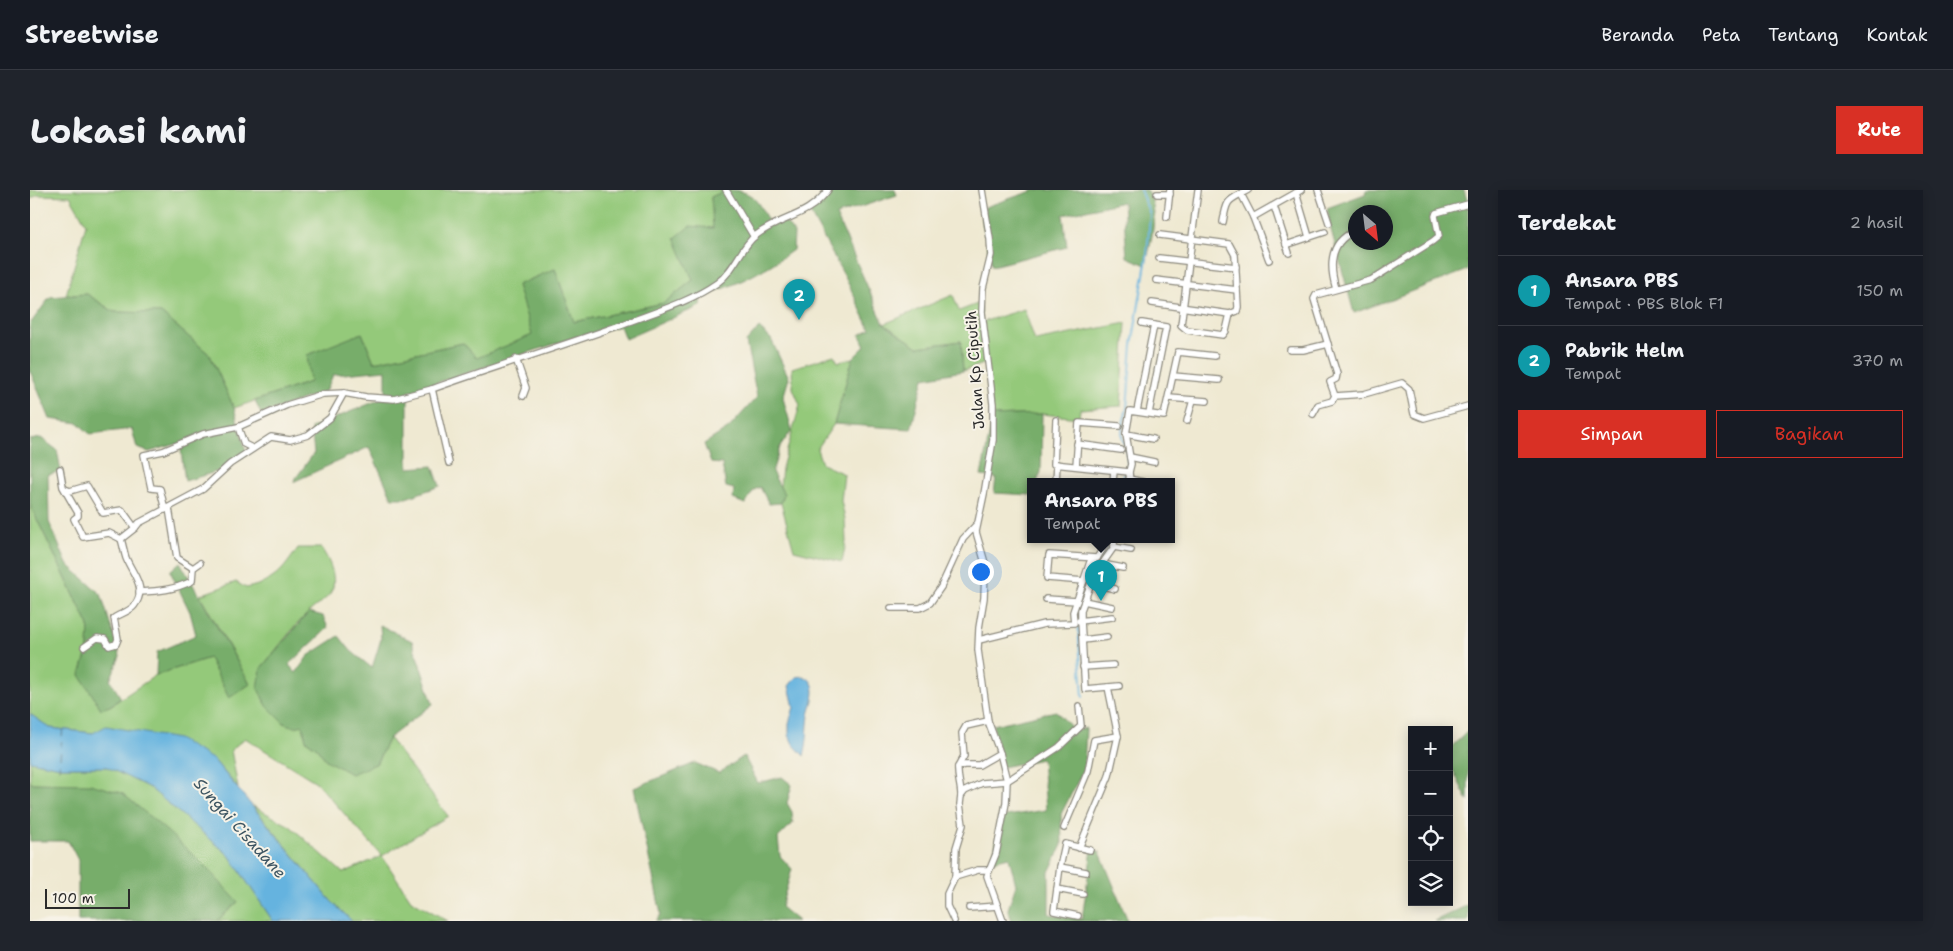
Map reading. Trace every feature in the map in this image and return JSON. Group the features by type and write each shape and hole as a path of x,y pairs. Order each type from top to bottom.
{"street":[{"path":"726,190 754,236"},
{"path":"193,568 177,558 167,508 160,489 151,488 144,455 163,451 203,434 238,427 287,406 324,394 344,393 394,399 432,389 656,312 706,291 729,272 754,236 776,223 803,213 820,201 828,190"},
{"name":"Jalan Kp Ciputih","path":"982,190 991,256 984,288 982,312 993,404 993,440 976,532 985,563 978,640 988,721 1000,752 1007,781 1006,803 996,854 989,870"},
{"path":"1198,190 1182,325 1187,330 1223,335 1226,332 1230,314"},
{"path":"1223,222 1229,200 1248,190"},
{"path":"1318,190 1329,223"},
{"path":"1253,217 1298,191 1309,237"},
{"path":"1157,194 1170,192 1167,217"},
{"path":"1241,194 1253,217 1269,260"},
{"path":"1336,396 1330,382 1336,379 1337,374 1314,299 1316,295 1371,280 1434,241 1438,236 1436,213 1468,204"},
{"path":"1274,206 1289,253"},
{"path":"1286,245 1325,232"},
{"path":"1152,303 1230,314 1237,311 1235,255 1229,244 1160,235"},
{"path":"1336,289 1332,260 1338,242 1348,235"},
{"path":"1159,258 1236,267"},
{"path":"1156,280 1237,290"},
{"path":"1142,323 1166,327 1150,414"},
{"path":"1137,411 1154,325"},
{"path":"1290,350 1303,350 1328,344"},
{"path":"1056,420 1054,464 1114,471 1128,476 1130,457 1126,434 1130,411 1164,416 1178,352 1215,356"},
{"path":"516,359 526,388 523,396"},
{"path":"1173,376 1219,380"},
{"path":"1336,396 1364,394 1402,383 1409,389 1414,414 1424,418 1468,406"},
{"path":"432,389 449,463"},
{"path":"121,539 139,523 203,489 230,464 271,437 290,440 308,435 330,418 344,393"},
{"path":"1313,414 1318,405 1332,402 1336,396"},
{"path":"1169,398 1207,401"},
{"path":"1187,421 1193,400"},
{"path":"1076,466 1079,423 1119,426"},
{"path":"238,427 244,444 252,448"},
{"path":"1126,434 1153,439"},
{"path":"1077,444 1122,450"},
{"path":"1130,457 1154,462"},
{"path":"1056,478 1057,464"},
{"path":"60,469 63,487 78,513 78,516 74,518 83,537 109,533 121,539 126,558 140,585 140,592 133,608 122,612 114,618 118,638 116,644 109,646 104,639 97,638 84,647"},
{"path":"1113,478 1114,471"},
{"path":"63,487 70,491 87,486 104,512 122,510 135,528"},
{"path":"892,608 920,608 930,603 941,587 963,539 977,524"},
{"path":"1074,624 1073,612 1090,562 1097,558 1106,543"},
{"path":"1114,543 1114,547 1102,564 1124,568"},
{"path":"1114,547 1131,550"},
{"path":"1084,580 1047,578 1049,555 1097,558"},
{"path":"193,568 200,563"},
{"path":"140,592 178,588 192,581 193,568"},
{"path":"1115,589 1091,583 1084,602 1081,620 1085,689 1119,686"},
{"path":"1046,599 1077,601"},
{"path":"1084,602 1112,607"},
{"path":"978,640 1044,624 1074,624 1081,620 1112,616"},
{"path":"1083,640 1107,637"},
{"path":"1083,667 1113,666"},
{"path":"1079,848 1109,776 1118,736 1108,687"},
{"path":"960,796 982,783 1007,781 1059,747 1081,726 1080,706"},
{"path":"954,921 947,906 947,894 955,877 956,848 963,825 960,804 961,782 958,776 958,767 964,756 962,732 966,726 988,721"},
{"path":"1064,828 1088,771 1094,740 1118,736"},
{"path":"958,767 979,765 1000,752"},
{"path":"1078,916 1054,911 1060,867 1066,844 1090,850"},
{"path":"1060,867 1086,872"},
{"path":"955,877 978,870 989,870 988,880 1003,921"},
{"path":"1057,889 1083,894"},
{"path":"969,908 998,906"}],"green space":[{"path":"30,190 726,190 711,197 714,228 693,280 664,303 574,322 555,269 517,285 533,335 477,359 463,343 374,362 362,333 310,382 234,408 210,355 161,313 114,312 87,294 66,295 86,224 70,196 38,195 30,199"},
{"path":"726,190 744,192 750,195 759,204 771,226 784,220 794,233 793,250 749,277 713,293 701,296 700,306 625,339 620,326 573,338 408,392 408,468 433,466 440,486 406,498 392,498 369,447 293,482 314,453 311,428 386,397 386,370 333,375 326,391 261,414 255,401 310,382 307,355 362,333 374,362 463,343 477,358 532,335 517,285 555,269 574,322 664,303 693,280 675,238 690,226 713,228 711,197"},
{"path":"830,190 895,190 897,195 836,215 884,324 918,347 961,341 963,371 924,378 911,429 834,424 853,358 865,346 860,335 870,329 847,281 810,213 825,199"},
{"path":"1035,190 1147,190 1151,198 1154,217 1146,265 1127,257 1123,202 1063,215 1067,247 992,266 982,221 985,207"},
{"path":"1366,190 1464,190 1468,204 1468,270 1354,313 1331,230 1327,208 1365,194"},
{"path":"87,294 114,312 161,313 210,355 234,408 247,455 219,471 185,481 180,443 149,452 137,448 132,429 90,434 78,423 50,419 30,371 30,324 50,297"},
{"path":"953,295 959,311 980,303 982,322 1024,309 1035,341 1126,323 1121,406 1080,409 1079,418 1042,414 993,416 986,363 963,371 961,341 918,347 884,324"},
{"path":"759,328 771,339 789,378 783,398 792,430 780,447 772,472 784,494 781,503 769,504 760,487 754,490 745,504 733,499 734,489 726,487 722,464 711,463 704,444 729,428 757,397 746,342"},
{"path":"834,355 838,362 853,358 834,424 817,449 822,464 844,474 841,501 845,519 846,542 842,562 794,550 781,503 784,494 780,487 782,468 800,405 793,388 792,368"},
{"path":"1042,414 1041,472 1039,478 1027,478 1027,495 994,493 996,478 981,476 993,416"},
{"path":"41,438 57,450 61,471 48,475 49,522 67,564 101,594 120,656 110,680 121,698 110,706 101,709 80,675 88,649 89,626 30,505 30,440"},
{"path":"30,505 89,626 88,649 80,675 110,706 156,675 209,658 229,698 250,684 200,595 236,582 246,588 256,586 277,574 298,548 321,548 329,561 332,572 334,582 331,591 297,625 261,668 303,725 306,740 317,748 326,760 376,764 389,738 448,816 382,856 316,782 245,738 231,750 238,788 214,760 93,733 50,728 30,714"},
{"path":"180,562 250,684 229,698 209,658 156,675 157,652 196,635 190,612 170,571"},
{"path":"309,612 323,616 328,628 289,665 296,673 308,656 339,636 351,651 372,668 381,639 380,625 412,641 433,704 389,738 376,764 351,774 326,760 317,748 306,740 303,725 295,727 285,724 267,706 258,689 261,668"},
{"path":"1056,711 1075,731 1086,728 1084,769 1061,814 1062,845 1049,872 1049,914 1082,919 1092,849 1100,852 1128,921 1012,921 1008,909 1016,885 1009,857 993,861 1000,817 1046,810 1042,759 1002,767 993,725"},
{"path":"1468,731 1468,801 1453,770 1453,745"},
{"path":"744,756 758,783 782,777 792,785 787,803 792,812 793,823 778,838 780,856 792,869 781,907 798,921 656,921 661,914 634,788 695,763 719,773"},
{"path":"30,761 61,767 107,767 150,788 229,855 273,921 217,921 238,902 60,784 30,783"},
{"path":"30,783 90,784 122,793 205,866 238,902 217,921 78,921 78,860 68,841 30,841"},
{"path":"253,806 290,826 343,873 382,856 411,900 448,921 352,921 331,901"},
{"path":"1468,905 1468,921 1434,921"}],"water":[{"path":"803,676 809,679 814,688 804,756 793,744 789,735 789,723 794,707 789,686 796,677"},
{"name":"Sungai Cisadane","path":"30,714 50,728 93,733 106,726 178,739 214,760 331,901 352,921 273,921 229,855 150,788 107,767 61,767 30,761"}],"waterway":[{"path":"1125,445 1122,438 1122,427 1127,408 1132,345 1147,257 1150,214 1140,190"},
{"path":"1123,478 1128,464 1126,449"},
{"path":"1083,697 1077,611 1094,564 1105,553 1110,543"}],"ferry route":[{"path":"59,769 63,727"}],"place":[{"name":"Pabrik Helm","path":"799,320"},
{"name":"Ansara PBS","path":"1101,601"}]}
